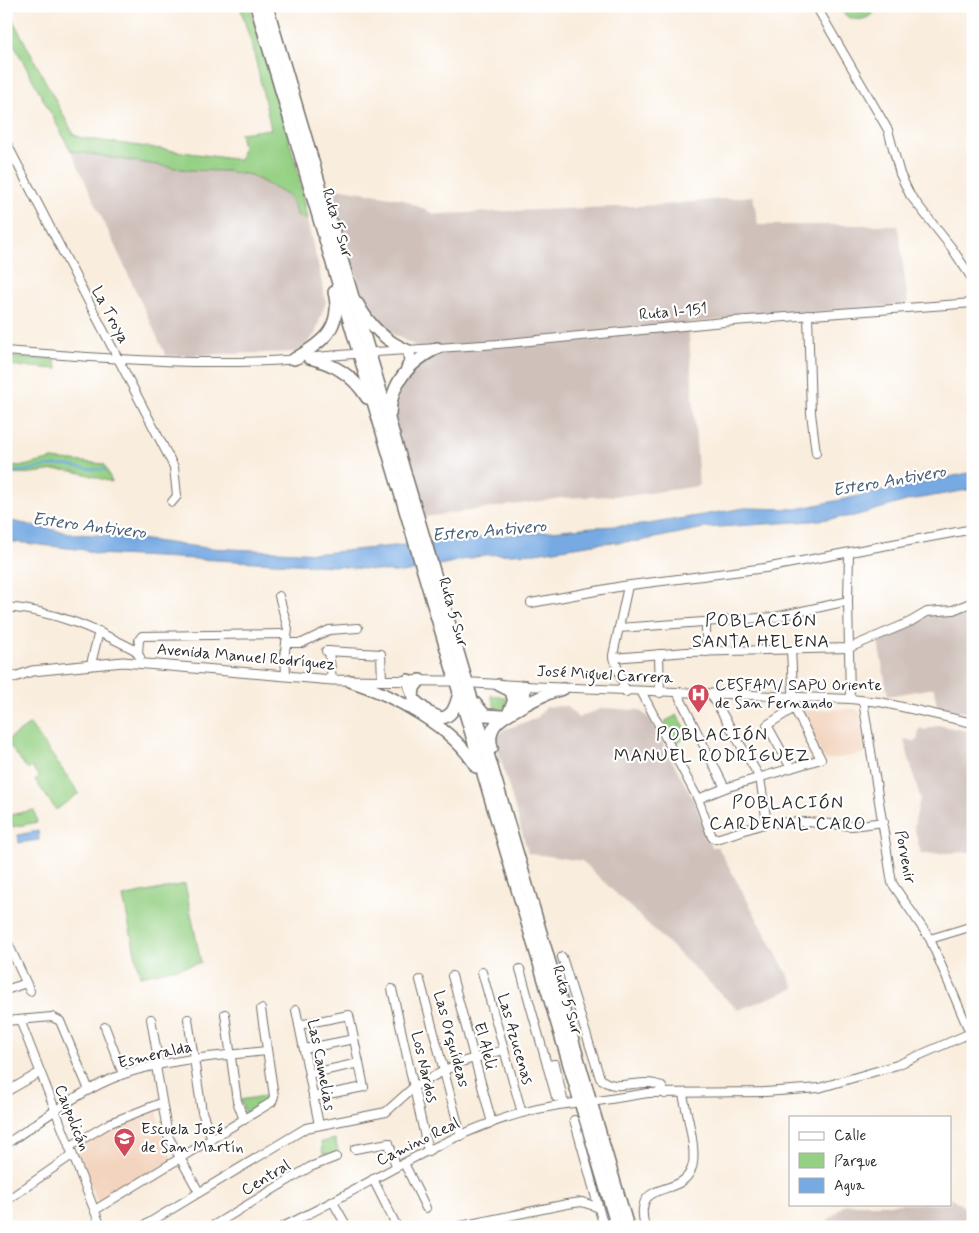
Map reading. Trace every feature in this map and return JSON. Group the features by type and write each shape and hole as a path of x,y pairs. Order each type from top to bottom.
{"highway":[{"name":"Ruta 5 Sur","path":"256,6 379,422 456,640 506,819 628,1227"},
{"name":"Ruta 5 Sur","path":"267,6 391,426 447,648 489,798 617,1227"},
{"path":"294,359 322,340 333,326 337,307 324,253 322,229"},
{"path":"349,285 360,307 373,325 389,340 409,351 410,362 392,397 391,426"},
{"path":"322,340 321,349 327,356"},
{"path":"407,368 437,348"},
{"path":"308,358 336,368 352,378 361,388 379,422"},
{"path":"409,701 414,680"},
{"path":"350,681 409,701 441,718 449,716 454,709 459,692"},
{"path":"499,685 511,691 517,705"},
{"path":"517,705 518,693 524,686"},
{"path":"506,819 489,737 493,726 517,705 543,694 562,689"},
{"path":"472,698 485,715 505,715"},
{"path":"409,701 461,744 476,766 489,798"}],"main road":[{"name":"Avenida Manuel Rodríguez","path":"6,680 22,673 136,658 147,663 332,680 450,681"},
{"name":"Avenida Manuel Rodríguez","path":"6,686 40,670"},
{"name":"José Miguel Carrera","path":"474,683 524,686"}],"street":[{"path":"816,6 888,130 900,174 907,190 973,280"},
{"name":"La Troya","path":"6,142 174,468 177,496 172,502"},
{"name":"Ruta I-151","path":"376,352 409,351 808,315 973,303"},
{"path":"808,315 811,413 816,453"},
{"path":"6,351 119,359 294,359 353,354"},
{"path":"531,603 628,586 765,568 973,529"},
{"path":"849,553 850,700"},
{"path":"626,692 613,658 628,586"},
{"path":"278,596 287,625 286,676"},
{"path":"619,628 784,616 848,601"},
{"path":"613,658 706,652 849,648 910,622 927,612 953,610 973,602"},
{"path":"6,607 44,613 88,626 128,647 136,658"},
{"path":"706,622 706,652"},
{"path":"136,658 139,640 142,636 286,639 302,643 329,630 358,628"},
{"path":"91,664 99,631"},
{"path":"698,799 725,788 821,759 794,708 791,650"},
{"path":"332,680 328,651 381,654 382,681"},
{"path":"660,654 660,693"},
{"name":"José Miguel Carrera","path":"524,686 712,696 863,700 880,702 973,723"},
{"path":"642,692 698,799 712,837 716,839 767,823 808,822 852,826 884,822"},
{"path":"678,694 725,788"},
{"path":"712,696 760,778 767,823"},
{"name":"Porvenir","path":"863,700 893,886 930,939 972,1032"},
{"path":"791,768 767,724 794,708"},
{"path":"930,939 973,926"},
{"path":"6,940 28,987 6,990"},
{"path":"562,957 600,1078 610,1085 654,1083 662,1087 665,1094"},
{"path":"520,969 556,1097"},
{"name":"Las Azucenas","path":"482,972 522,1113"},
{"name":"El Aleli","path":"452,976 492,1123"},
{"name":"Las Orquídeas","path":"420,980 446,1071 461,1136"},
{"name":"Los Nardos","path":"392,989 428,1151"},
{"path":"95,1210 272,1102 274,1096 261,1009"},
{"name":"Las Camelias","path":"296,1010 319,1125"},
{"path":"225,1014 237,1100 244,1120"},
{"path":"299,1025 349,1015 364,1087 313,1097"},
{"path":"6,1022 58,1018 62,1023 89,1090"},
{"path":"151,1019 161,1103 168,1136 199,1192"},
{"path":"188,1019 202,1112 212,1139"},
{"name":"Caupolicán","path":"20,1020 39,1073 101,1227"},
{"path":"105,1027 124,1074"},
{"path":"598,1101 642,1094 819,1088 897,1065 972,1032"},
{"path":"304,1049 354,1039"},
{"name":"Esmeralda","path":"6,1144 89,1090 124,1074 157,1065 267,1050"},
{"path":"142,1227 156,1223 199,1192 302,1130 386,1112 415,1086 474,1057 504,1050"},
{"path":"309,1074 359,1063"},
{"path":"547,1065 555,1064 564,1104"},
{"path":"6,1092 39,1073"},
{"path":"646,1227 642,1212 647,1198 656,1191 684,1180 692,1168 693,1150 683,1094"},
{"path":"69,1147 110,1122 161,1103"},
{"name":"Camino Real","path":"282,1227 333,1202 396,1166 461,1136 522,1113 574,1103"},
{"path":"574,1120 604,1227"},
{"path":"354,1149 389,1143 396,1166"},
{"path":"6,1201 72,1155"},
{"name":"Central","path":"211,1227 310,1168 336,1157"},
{"path":"404,1162 426,1208"},
{"path":"373,1179 397,1227"},
{"path":"333,1202 347,1227"},
{"path":"456,1227 567,1204 582,1202 597,1207"}],"shaded area":[{"path":"71,151 188,170 226,171 251,175 284,192 290,197 298,216 307,220 319,269 326,302 315,334 302,349 295,352 166,356"},
{"path":"332,187 402,199 434,214 662,205 753,196 758,225 898,225 908,304 688,323 699,486 634,495 562,498 425,517 394,418 400,387 419,364 415,346 389,332 366,308 348,257 329,191"},
{"path":"973,606 973,714 937,706 934,688 888,696 878,641 908,627 926,615"},
{"path":"567,706 578,718 603,708 639,710 649,718 694,801 712,847 718,847 795,988 738,1010 582,861 528,853 495,740 503,730 537,718 546,707"},
{"path":"856,709 860,713 865,754 825,760 798,710"},
{"path":"938,725 973,732 973,852 921,854 914,826 920,798 904,740 917,741 920,728 925,730"},
{"name":"Escuela José de San Martín","path":"155,1108 172,1160 98,1204 75,1148 111,1126"},
{"path":"952,1198 973,1213 973,1227 821,1227 843,1206 952,1206"}],"green space":[{"path":"240,6 249,6 298,171 307,220 298,216 290,197 251,175 226,171 188,170 71,151 6,30 6,7 74,135 82,138 240,160 243,147 240,133 271,129 254,53"},
{"path":"839,6 878,6 870,16 864,19 852,19 842,12"},
{"path":"6,357 54,359 58,369 6,365"},
{"path":"52,459 104,464 112,482 65,470 26,473 6,472 6,465 24,466"},
{"path":"491,695 506,697 506,706 501,710 495,708"},
{"path":"677,715 689,736 676,743 664,722"},
{"path":"30,724 79,793 56,810 35,780 39,777 32,767 28,770 6,741"},
{"path":"34,810 37,822 13,827 10,815"},
{"path":"185,884 201,963 140,976 123,897"},
{"path":"270,1095 270,1099 246,1115 240,1100"},
{"path":"335,1139 339,1154 328,1157 326,1153 323,1154 321,1142"}],"water":[{"path":"973,472 973,489 910,500 854,516 811,521 704,528 640,541 601,543 535,553 485,555 403,573 334,566 97,554 85,550 6,541 6,520 74,534 116,536 207,548 322,553 593,527 642,525 745,508 797,509"},
{"path":"38,831 39,840 19,843 18,835"}],"waterway":[{"path":"6,471 13,472 61,465 94,470 105,469"}],"place":[{"name":"CESFAM/ SAPU Oriente de San Fernando","path":"699,713"},
{"name":"Escuela José de San Martín","path":"125,1157"}],"district":[{"name":"POBLACIÓN SANTA HELENA","path":"761,631"},
{"name":"POBLACIÓN MANUEL RODRÍGUEZ","path":"712,745"},
{"name":"POBLACIÓN CARDENAL CARO","path":"788,813"}],"water label":[{"name":"Estero Antivero","path":"889,481"},
{"name":"Estero Antivero","path":"89,526"},
{"name":"Estero Antivero","path":"489,531"}]}
